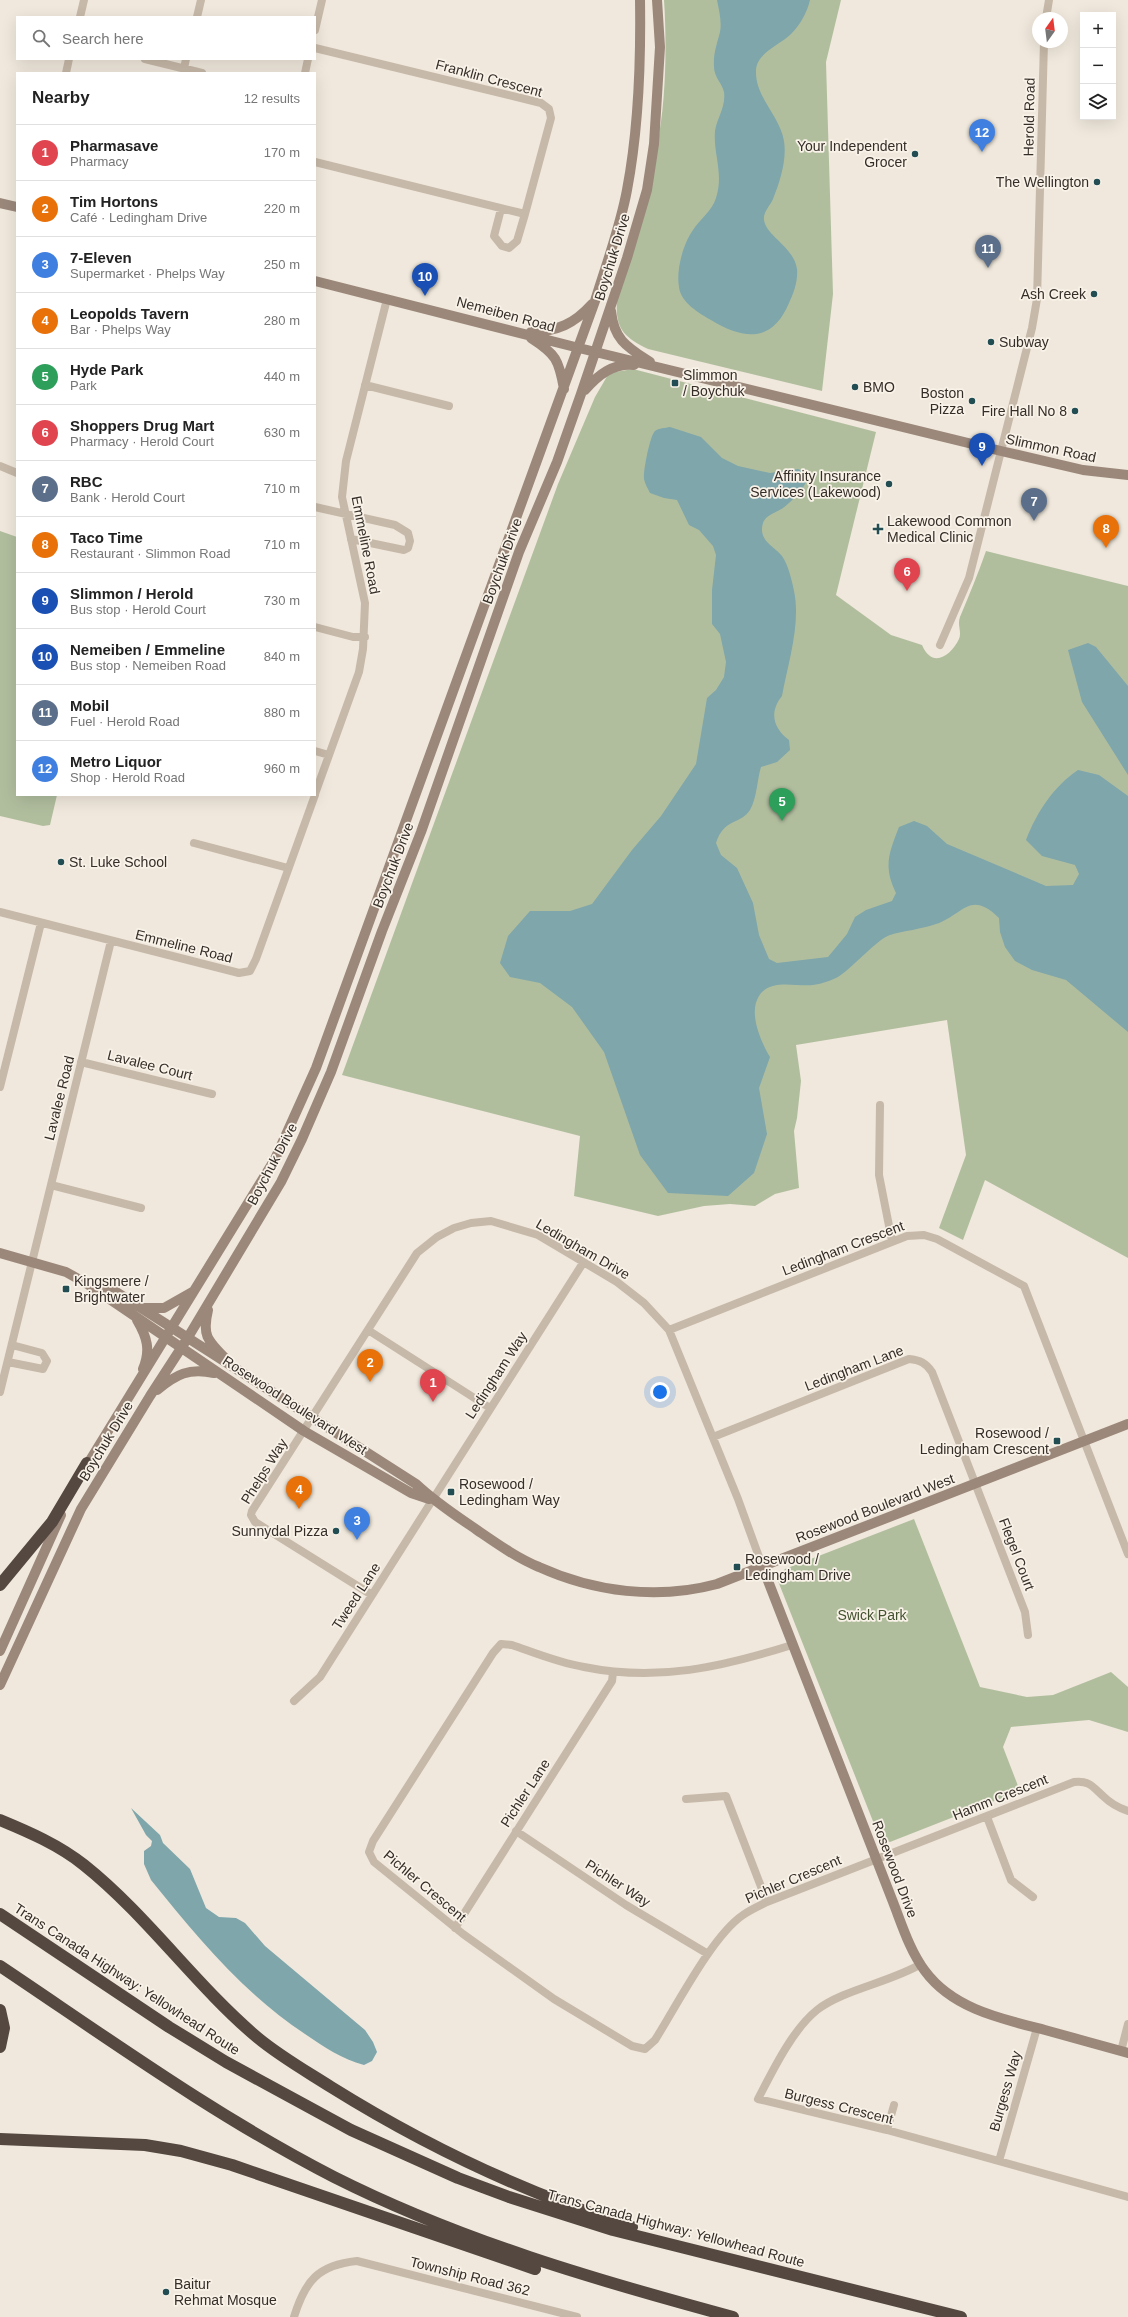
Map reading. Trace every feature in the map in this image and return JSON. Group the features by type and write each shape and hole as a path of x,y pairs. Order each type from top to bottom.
{"highway":[{"path":"0,1585 52,1522 87,1463"},
{"path":"0,1815 67,1853 101,1879 228,2012 258,2038 292,2064 358,2104 398,2127 558,2200 607,2219 761,2268"},
{"path":"0,1820 32,1834"},
{"name":"Trans Canada Highway: Yellowhead Route","path":"0,1914 169,2027 226,2062 351,2130 458,2178 551,2211 613,2230 961,2317"},
{"path":"0,1966 203,2101 335,2177 447,2227 526,2257 620,2286 733,2317"},
{"path":"0,2010 4,2028 0,2047"},
{"path":"0,2139 129,2144 181,2151 232,2165 498,2257 621,2295 729,2317"}],"main road":[{"name":"Boychuk Drive","path":"0,1651 52,1534 87,1463 173,1329 275,1159 299,1108 564,390 595,301 627,192 636,133 641,68 640,0"},
{"name":"Boychuk Drive","path":"0,1684 81,1509 211,1300 280,1182 302,1140 331,1072 382,931 421,832 519,552 557,462 610,310 646,190 654,144 660,47 657,0"},
{"path":"0,203 16,207"},
{"name":"Nemeiben Road","path":"316,281 523,332 596,352"},
{"path":"523,332 551,331 561,328 581,317 595,301"},
{"path":"610,310 614,330 618,338 631,350 656,366"},
{"path":"523,332 555,356 560,367 564,390"},
{"name":"Slimmon Road","path":"596,352 1083,470 1128,475"},
{"path":"582,393 596,377 616,366 626,364 656,366"},
{"path":"0,1253 66,1272 89,1284"},
{"name":"Rosewood Boulevard West","path":"89,1284 113,1290 187,1339 416,1484 433,1500 505,1548 538,1567 575,1581 611,1589 640,1592 695,1590 763,1568 910,1508 976,1484 1128,1424"},
{"name":"Rosewood Boulevard West","path":"89,1284 181,1349 304,1431 411,1493 433,1500"},
{"path":"141,1308 164,1308 196,1290"},
{"path":"211,1300 206,1321 208,1339 210,1343 242,1374"},
{"path":"134,1389 145,1363 148,1350 146,1336 136,1318"},
{"path":"150,1396 170,1380 184,1372 198,1369 220,1374"},
{"name":"Rosewood Drive","path":"763,1568 914,1955 920,1964 942,1989 962,2004 992,2016 1125,2052"}],"street":[{"path":"80,16 84,0"},
{"path":"197,16 201,0"},
{"path":"316,26 322,0"},
{"path":"1047,12 1049,0"},
{"name":"Franklin Crescent","path":"316,48 541,104 549,109 552,118 525,214"},
{"name":"Herold Road","path":"940,645 969,578 1032,328 1037,299 1044,48"},
{"path":"66,72 69,60"},
{"path":"149,60 183,71 186,60"},
{"path":"305,72 308,60"},
{"path":"316,162 501,208 525,214 516,242 508,248 502,246 494,236 501,208"},
{"name":"Emmeline Road","path":"316,792 359,672 364,637 363,592 342,497 346,461 387,298"},
{"path":"365,385 449,406"},
{"path":"0,466 16,473"},
{"path":"316,507 403,528 408,533 410,541 408,548 398,550 351,539"},
{"path":"316,627 353,637 364,637"},
{"path":"316,751 329,755"},
{"name":"Emmeline Road","path":"0,912 239,973 250,971 256,959 315,796"},
{"path":"194,843 288,868"},
{"path":"0,1087 42,923"},
{"name":"Lavalee Road","path":"0,1392 2,1371 8,1362 111,941"},
{"name":"Lavalee Court","path":"81,1062 212,1094"},
{"path":"880,1105 880,1175 892,1242"},
{"path":"51,1185 141,1208"},
{"name":"Ledingham Drive","path":"312,1418 417,1253 437,1237 454,1228 472,1223 491,1221 512,1226 538,1235 622,1286 644,1303 669,1330 713,1437 763,1568"},
{"name":"Ledingham Crescent","path":"669,1330 907,1236 929,1237 959,1250 1024,1286 1083,1442 1128,1554"},
{"name":"Ledingham Way","path":"433,1500 583,1263"},
{"path":"368,1330 490,1408"},
{"path":"8,1362 43,1369 47,1361 42,1353 12,1345"},
{"name":"Ledingham Lane","path":"713,1437 909,1359 919,1360 927,1364 932,1372 976,1484"},
{"name":"Phelps Way","path":"312,1418 251,1515 265,1528 372,1595"},
{"name":"Flegel Court","path":"976,1484 1025,1612 1028,1635"},
{"name":"Tweed Lane","path":"294,1701 320,1677 433,1500"},
{"name":"Pichler Crescent","path":"792,1645 739,1662 679,1673 613,1672 584,1667 512,1645 501,1644 493,1652 373,1841 369,1852 374,1862 455,1928 554,1999 632,2046 645,2050 655,2040 708,1954 726,1930 742,1916 767,1902 876,1859"},
{"name":"Pichler Lane","path":"455,1928 612,1681 613,1672"},
{"name":"Hamm Crescent","path":"876,1859 1074,1782 1084,1780 1094,1786 1104,1797 1128,1811"},
{"path":"686,1798 726,1796 767,1902"},
{"path":"987,1817 1010,1880 1033,1897"},
{"name":"Pichler Way","path":"516,1831 626,1905 708,1954"},
{"name":"Burgess Crescent","path":"920,1964 843,1997 817,2010 799,2031 758,2099 887,2130 1128,2197"},
{"path":"1125,2052 1128,2024"},
{"name":"Burgess Way","path":"999,2161 1037,2028"},
{"path":"887,2130 894,2105"},
{"name":"Township Road 362","path":"294,2317 306,2286 316,2275 328,2267 356,2261 576,2317"}],"green space":[{"path":"664,0 841,0 826,62 833,294 822,391 648,349 639,345 627,336 619,325 617,318 617,300 648,185 660,129 665,73"},
{"path":"633,369 876,432 836,595 891,635 922,645 931,657 936,658 946,655 956,645 960,634 960,617 986,551 1128,586 1128,1258 985,1180 963,1240 939,1228 966,1155 947,1020 796,1045 801,1081 794,1131 799,1188 775,1194 755,1206 730,1204 704,1206 658,1216 574,1196 580,1136 342,1075 558,484 595,397 609,373"},
{"path":"0,531 16,537 16,796 57,796 50,825 43,826 0,816"},
{"name":"Swick Park","path":"914,1519 980,1687 1027,1697 1053,1695 1111,1672 1128,1687 1128,1732 1089,1720 1011,1727 1003,1747 1020,1791 890,1842 880,1839 778,1581 779,1575 785,1569"}],"water":[{"path":"717,0 810,0 805,14 797,27 791,34 764,54 757,65 756,71 759,89 782,132 785,148 784,163 780,178 773,199 765,214 764,220 766,226 791,254 795,261 797,273 794,291 782,316 766,331 756,334 746,334 723,327 696,311 687,303 680,293 678,280 679,265 686,242 696,226 712,207 718,189 719,172 715,148 715,131 723,108 724,92 714,71 715,53 721,28"},
{"path":"670,427 701,437 722,458 738,466 770,473 798,469 806,473 808,478 801,491 790,502 764,520 762,528 762,533 766,541 782,556 786,563 790,573 796,604 793,644 782,696 775,708 774,714 776,725 789,740 790,750 777,762 761,767 754,800 750,810 742,818 723,829 716,843 721,855 737,868 753,903 759,935 769,959 777,963 828,957 847,934 855,917 866,910 892,901 896,893 890,875 889,860 892,844 899,827 914,821 927,826 947,844 1046,886 1073,885 1079,874 1075,865 1042,856 1026,840 1041,810 1053,792 1078,770 1099,775 1128,796 1128,1032 1066,980 1032,970 1015,961 1005,947 1000,932 999,918 981,905 967,907 936,924 885,937 849,969 836,978 813,985 776,985 764,990 759,996 756,1003 755,1019 763,1044 770,1057 759,1088 767,1134 754,1173 728,1196 668,1193 640,1155 604,1052 572,1007 540,983 510,977 500,963 508,936 530,911 570,911 592,904 632,850 661,816 696,764 707,698 716,690 724,677 726,662 720,634 712,624 712,590 716,555 713,546 699,530 689,525 677,500 664,498 650,493 644,479 647,454 653,434 658,429"},
{"path":"1088,643 1096,647 1128,686 1128,775 1082,702 1068,650"},
{"path":"131,1808 160,1835 163,1843 190,1869 206,1908 219,1917 236,1918 245,1923 265,1946 365,2030 373,2042 377,2052 372,2061 364,2065 341,2056 319,2043 282,2018 261,2001 222,1963 151,1880 144,1864 144,1851 151,1846 152,1841 146,1835"}],"place":[{"name":"Metro Liquor","path":"982,152"},
{"name":"Your Independent Grocer","path":"915,154"},
{"name":"The Wellington","path":"1097,182"},
{"name":"Mobil","path":"988,268"},
{"name":"Ash Creek","path":"1094,294"},
{"name":"Nemeiben / Emmeline","path":"425,296"},
{"name":"Subway","path":"991,342"},
{"name":"Slimmon / Boychuk","path":"675,383"},
{"name":"BMO","path":"855,387"},
{"name":"Boston Pizza","path":"972,401"},
{"name":"Fire Hall No 8","path":"1075,411"},
{"name":"Slimmon / Herold","path":"982,466"},
{"name":"Affinity Insurance Services (Lakewood)","path":"889,484"},
{"name":"RBC","path":"1034,521"},
{"name":"Lakewood Common Medical Clinic","path":"878,529"},
{"name":"Taco Time","path":"1106,548"},
{"name":"Shoppers Drug Mart","path":"907,591"},
{"name":"Hyde Park","path":"782,821"},
{"name":"St. Luke School","path":"61,862"},
{"name":"Kingsmere / Brightwater","path":"66,1289"},
{"name":"Tim Hortons","path":"370,1382"},
{"name":"Pharmasave","path":"433,1402"},
{"name":"Rosewood / Ledingham Crescent","path":"1057,1441"},
{"name":"Rosewood / Ledingham Way","path":"451,1492"},
{"name":"Leopolds Tavern","path":"299,1509"},
{"name":"Sunnydal Pizza","path":"336,1531"},
{"name":"7-Eleven","path":"357,1540"},
{"name":"Rosewood / Ledingham Drive","path":"737,1567"},
{"name":"Baitur Rehmat Mosque","path":"166,2292"}]}
